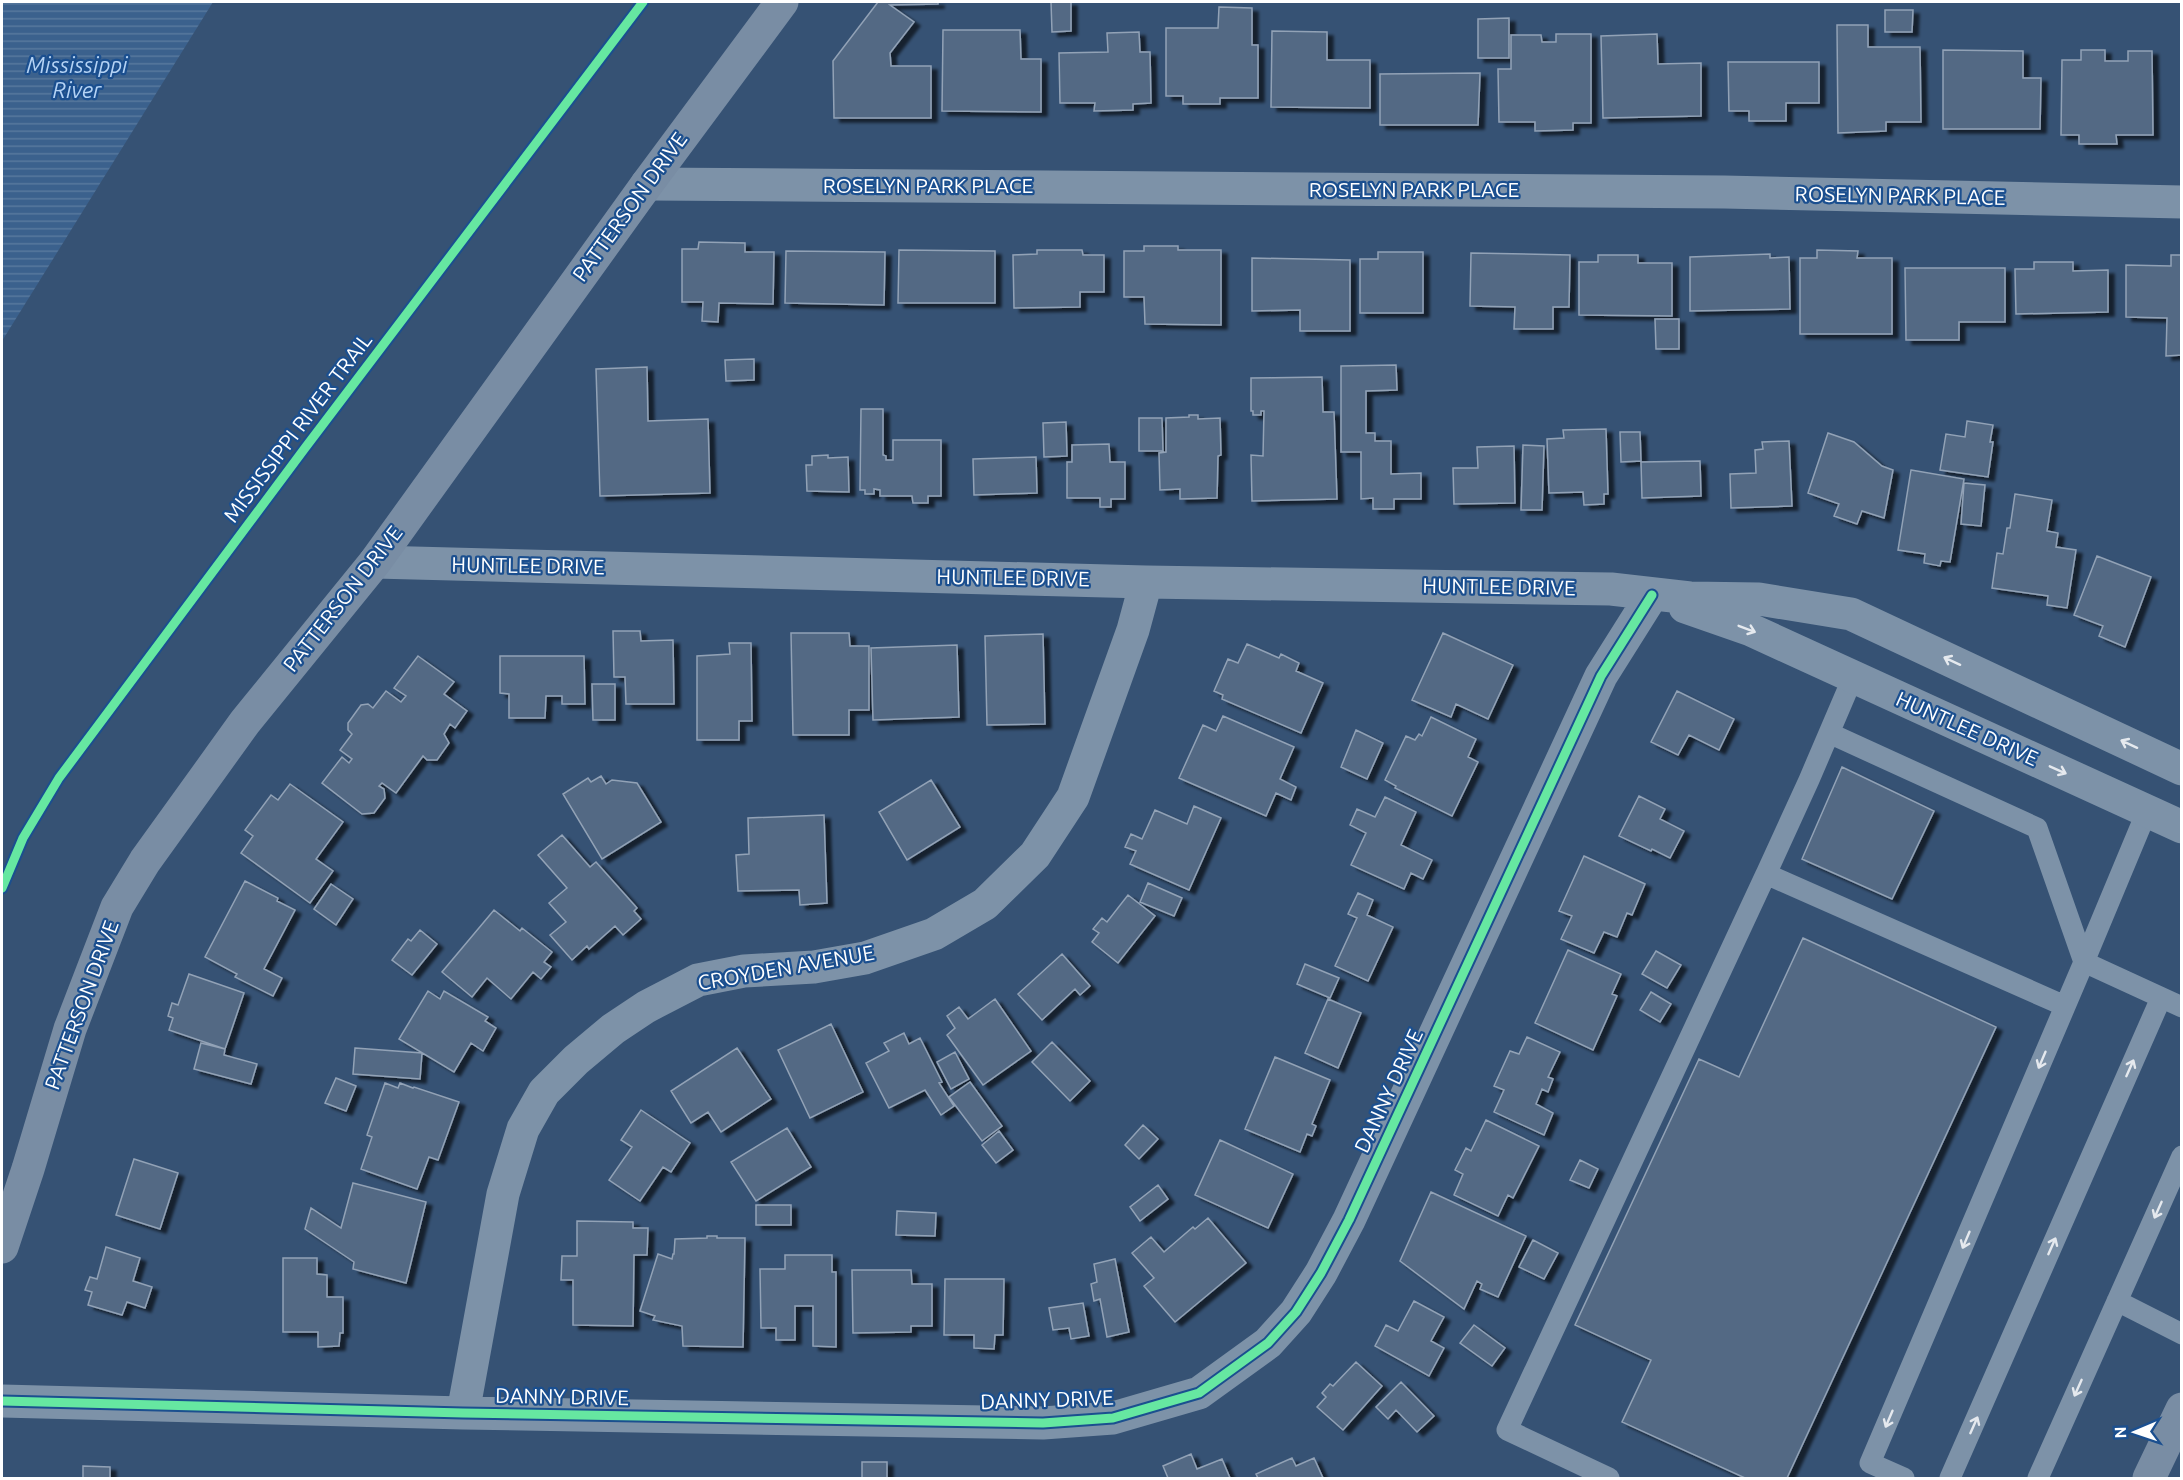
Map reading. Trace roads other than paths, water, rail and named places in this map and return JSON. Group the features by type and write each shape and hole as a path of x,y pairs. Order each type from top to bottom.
{"street":[{"name":"PATTERSON DRIVE","path":"2,1247 70,1029 117,907 145,861 245,722 375,562 647,184 782,2"},
{"name":"ROSELYN PARK PLACE","path":"647,184 1724,192 2181,202"},
{"name":"HUNTLEE DRIVE","path":"375,562 1146,582 1611,589 1690,598 1759,598 1851,614 2181,769"},
{"name":"CROYDEN AVENUE","path":"463,1413 503,1194 523,1129 544,1092 576,1060 613,1029 646,1007 698,980 744,971 814,967 865,957 934,934 985,904 1035,855 1073,797 1133,630 1146,582"},
{"name":"HUNTLEE DRIVE","path":"1652,595 1751,630 2181,827"},
{"name":"DANNY DRIVE","path":"2,1401 463,1413 1043,1423 1113,1418 1198,1393 1268,1343 1296,1312 1321,1273 1354,1209 1601,676 1652,595"},
{"path":"2164,1461 2181,1409"}],"lane":[{"path":"1609,1479 1507,1430 1766,874 1853,677"},
{"path":"1829,733 2037,828 2085,963 2181,1007"},
{"path":"1904,1479 1867,1471 2085,963 2147,811"},
{"path":"1766,874 2065,1006"},
{"path":"1950,1479 2161,998"},
{"path":"2038,1479 2181,1156"},
{"path":"2117,1301 2181,1334"}],"water":[{"name":"Mississippi River","path":"2,2 213,2 2,341"}]}
